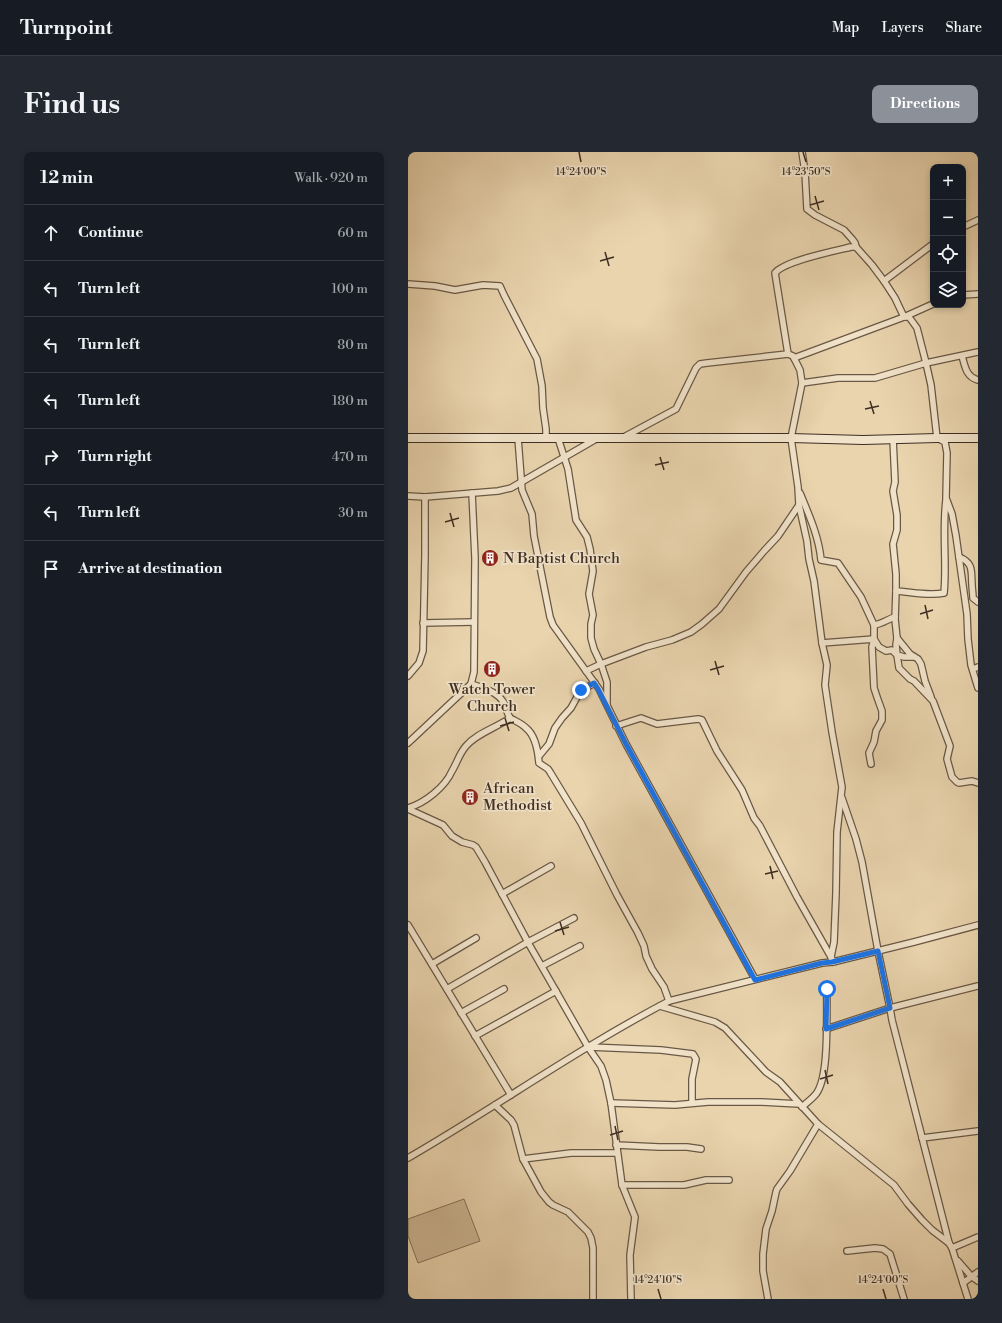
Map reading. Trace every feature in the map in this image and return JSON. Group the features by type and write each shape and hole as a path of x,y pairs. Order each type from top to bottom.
{"street":[{"path":"802,152 805,172 807,209 844,230 884,281 895,298 904,317"},
{"path":"966,226 978,220"},
{"path":"884,281 930,246"},
{"path":"788,354 775,273 777,270 791,263 850,247 856,247"},
{"path":"408,284 436,286 455,290 483,285 496,285 502,287 504,295 537,359 542,386 542,408 546,438"},
{"path":"966,295 978,294"},
{"path":"794,358 904,317 930,305"},
{"path":"904,317 909,317 916,328 926,363 931,385 937,438"},
{"path":"802,383 838,378 875,378 926,363 978,352"},
{"path":"622,438 676,409 696,368 700,364 788,354 793,356 800,370 802,383 791,438 799,505 814,581 822,643 827,665 825,685 841,780 842,796 837,832 836,893 832,959"},
{"path":"962,356 969,375 978,380"},
{"path":"408,438 791,438 862,440 978,438"},
{"path":"518,438 521,483 524,496 532,514 534,536 550,617 553,625 594,683 755,980"},
{"path":"558,438 568,469 576,520 586,537 590,549 593,571 589,594 593,615 591,624 592,638 594,649 607,682 607,706"},
{"path":"408,496 498,491 511,488 597,438"},
{"path":"896,591 921,594 944,593 946,581 944,525 946,498 946,453 945,442 937,438"},
{"path":"893,439 895,482 893,491 897,514 897,530 893,544 896,574 895,617 897,655 899,668 933,701"},
{"path":"798,488 815,532 820,549 821,560 838,564 861,597 874,626 872,648 874,683 876,697 882,711 882,720 876,731 874,742 869,753 871,764"},
{"path":"408,743 471,684 474,672 475,558 472,493"},
{"path":"408,676 419,663 423,651 425,496"},
{"path":"946,498 952,514 967,614 968,639 978,688"},
{"path":"586,671 646,647 672,640 691,632 702,624 719,609 746,572 778,536 799,505"},
{"path":"959,557 964,559 971,568 973,598 978,602"},
{"path":"874,626 887,619 895,617"},
{"path":"423,623 474,622"},
{"path":"897,638 921,664 925,681 950,746 947,759 952,777 959,783 975,781 978,783"},
{"path":"822,643 874,639"},
{"path":"874,639 879,647 886,651 892,650 897,655 913,657"},
{"path":"539,756 548,744 555,728 571,708 581,690 594,683"},
{"path":"471,684 492,691 505,704 510,718 522,724 530,732 539,756 539,763 548,769 581,823 638,933 644,946 646,956 664,987 669,1001"},
{"path":"408,808 442,787 452,772 459,755 472,740 510,718"},
{"path":"616,726 641,718 657,724 698,719 702,720 717,751 742,790 754,818 760,826 797,898 832,959"},
{"path":"842,796 862,862 892,1020 951,1245 957,1259 968,1299"},
{"path":"408,808 443,825 452,836 462,842 476,847 528,942 588,1047 601,1066 611,1103 622,1185 635,1217 630,1255 631,1299"},
{"path":"502,894 551,866"},
{"path":"446,989 528,942 574,918"},
{"path":"408,925 511,1095"},
{"path":"408,1158 588,1047 669,1001 822,963 832,959 878,951 978,925"},
{"path":"432,964 476,938"},
{"path":"542,966 580,946"},
{"path":"826,1029 890,1008 978,987"},
{"path":"461,1013 504,989"},
{"path":"611,1103 676,1105 708,1102 761,1102 801,1106 816,1094 824,1072 827,989"},
{"path":"476,1036 556,991"},
{"path":"660,1006 720,1024 739,1042 766,1072 780,1082 818,1124 894,1185 922,1220 951,1245"},
{"path":"588,1047 661,1050 693,1054 696,1060 692,1079 692,1103"},
{"path":"495,1105 514,1125 523,1159 548,1202 553,1206 563,1208 568,1212 592,1238 593,1299"},
{"path":"768,1299 763,1271 763,1254 766,1229 776,1192 818,1124"},
{"path":"922,1138 978,1131"},
{"path":"616,1144 659,1147 687,1146 701,1149"},
{"path":"523,1159 571,1153 617,1153"},
{"path":"622,1185 684,1185 706,1180 729,1180"},
{"path":"951,1245 978,1237"},
{"path":"847,1251 883,1248 890,1254 904,1299"},
{"path":"957,1259 971,1276 978,1281"},
{"path":"963,1283 978,1272"}],"shaded area":[{"path":"464,1199 480,1241 418,1263 408,1236 408,1219"}],"place":[{"name":"N Baptist Church","path":"490,558"},
{"name":"Watch Tower Church","path":"492,669"},
{"name":"African Methodist","path":"470,797"}],"route":[{"path":"581,690 594,683 598,689 616,726 755,980 878,951 890,1008 826,1029 827,989"}]}
